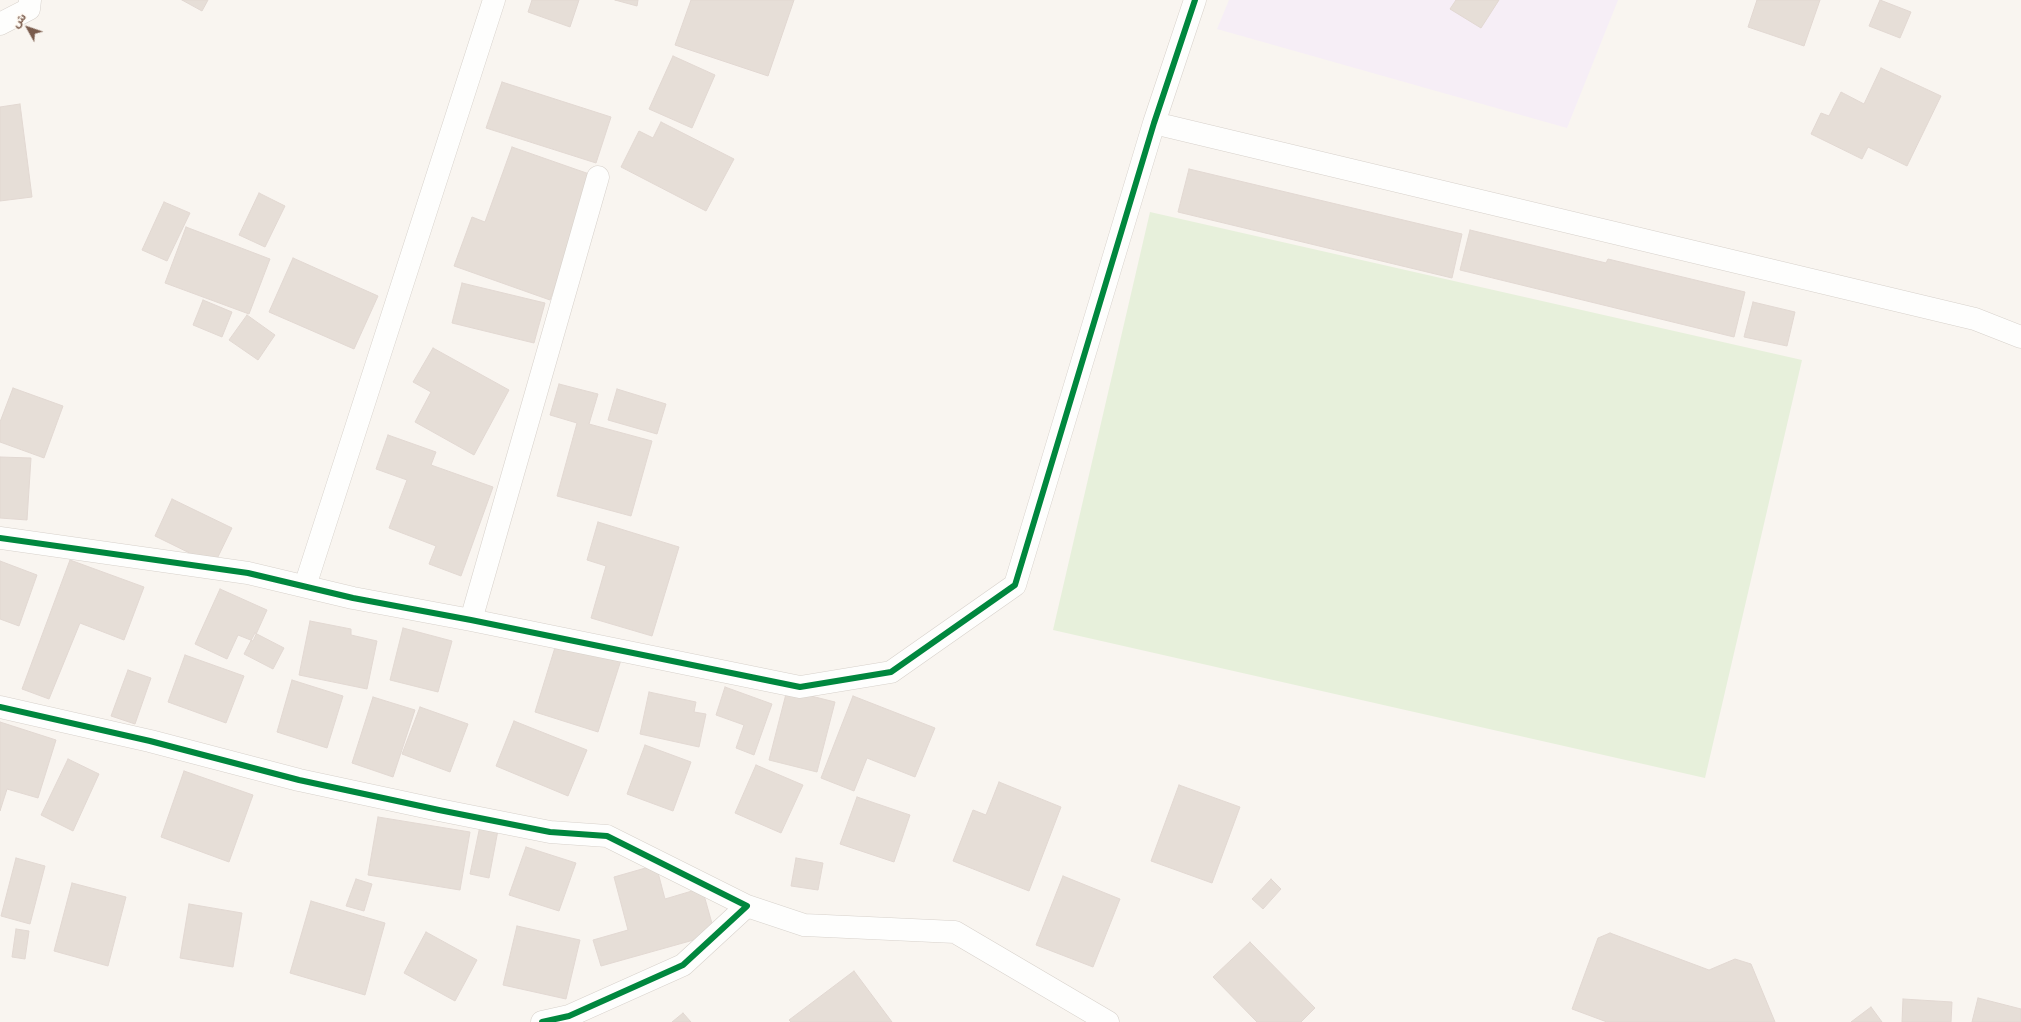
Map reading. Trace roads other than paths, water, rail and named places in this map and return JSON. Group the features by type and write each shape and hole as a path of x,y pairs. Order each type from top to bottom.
{"street":[{"path":"0,24 29,8 30,0"},
{"path":"305,586 494,0"},
{"path":"0,538 248,573 354,598 471,620 800,687 891,672 1015,585 1154,123 1195,0"},
{"path":"1154,123 1975,319 2021,337"},
{"path":"471,620 598,177"},
{"path":"0,707 150,741 299,780 439,810 550,832 607,836 747,906 804,926 956,932 1108,1022"},
{"path":"542,1022 569,1016 683,966 747,906"}]}
